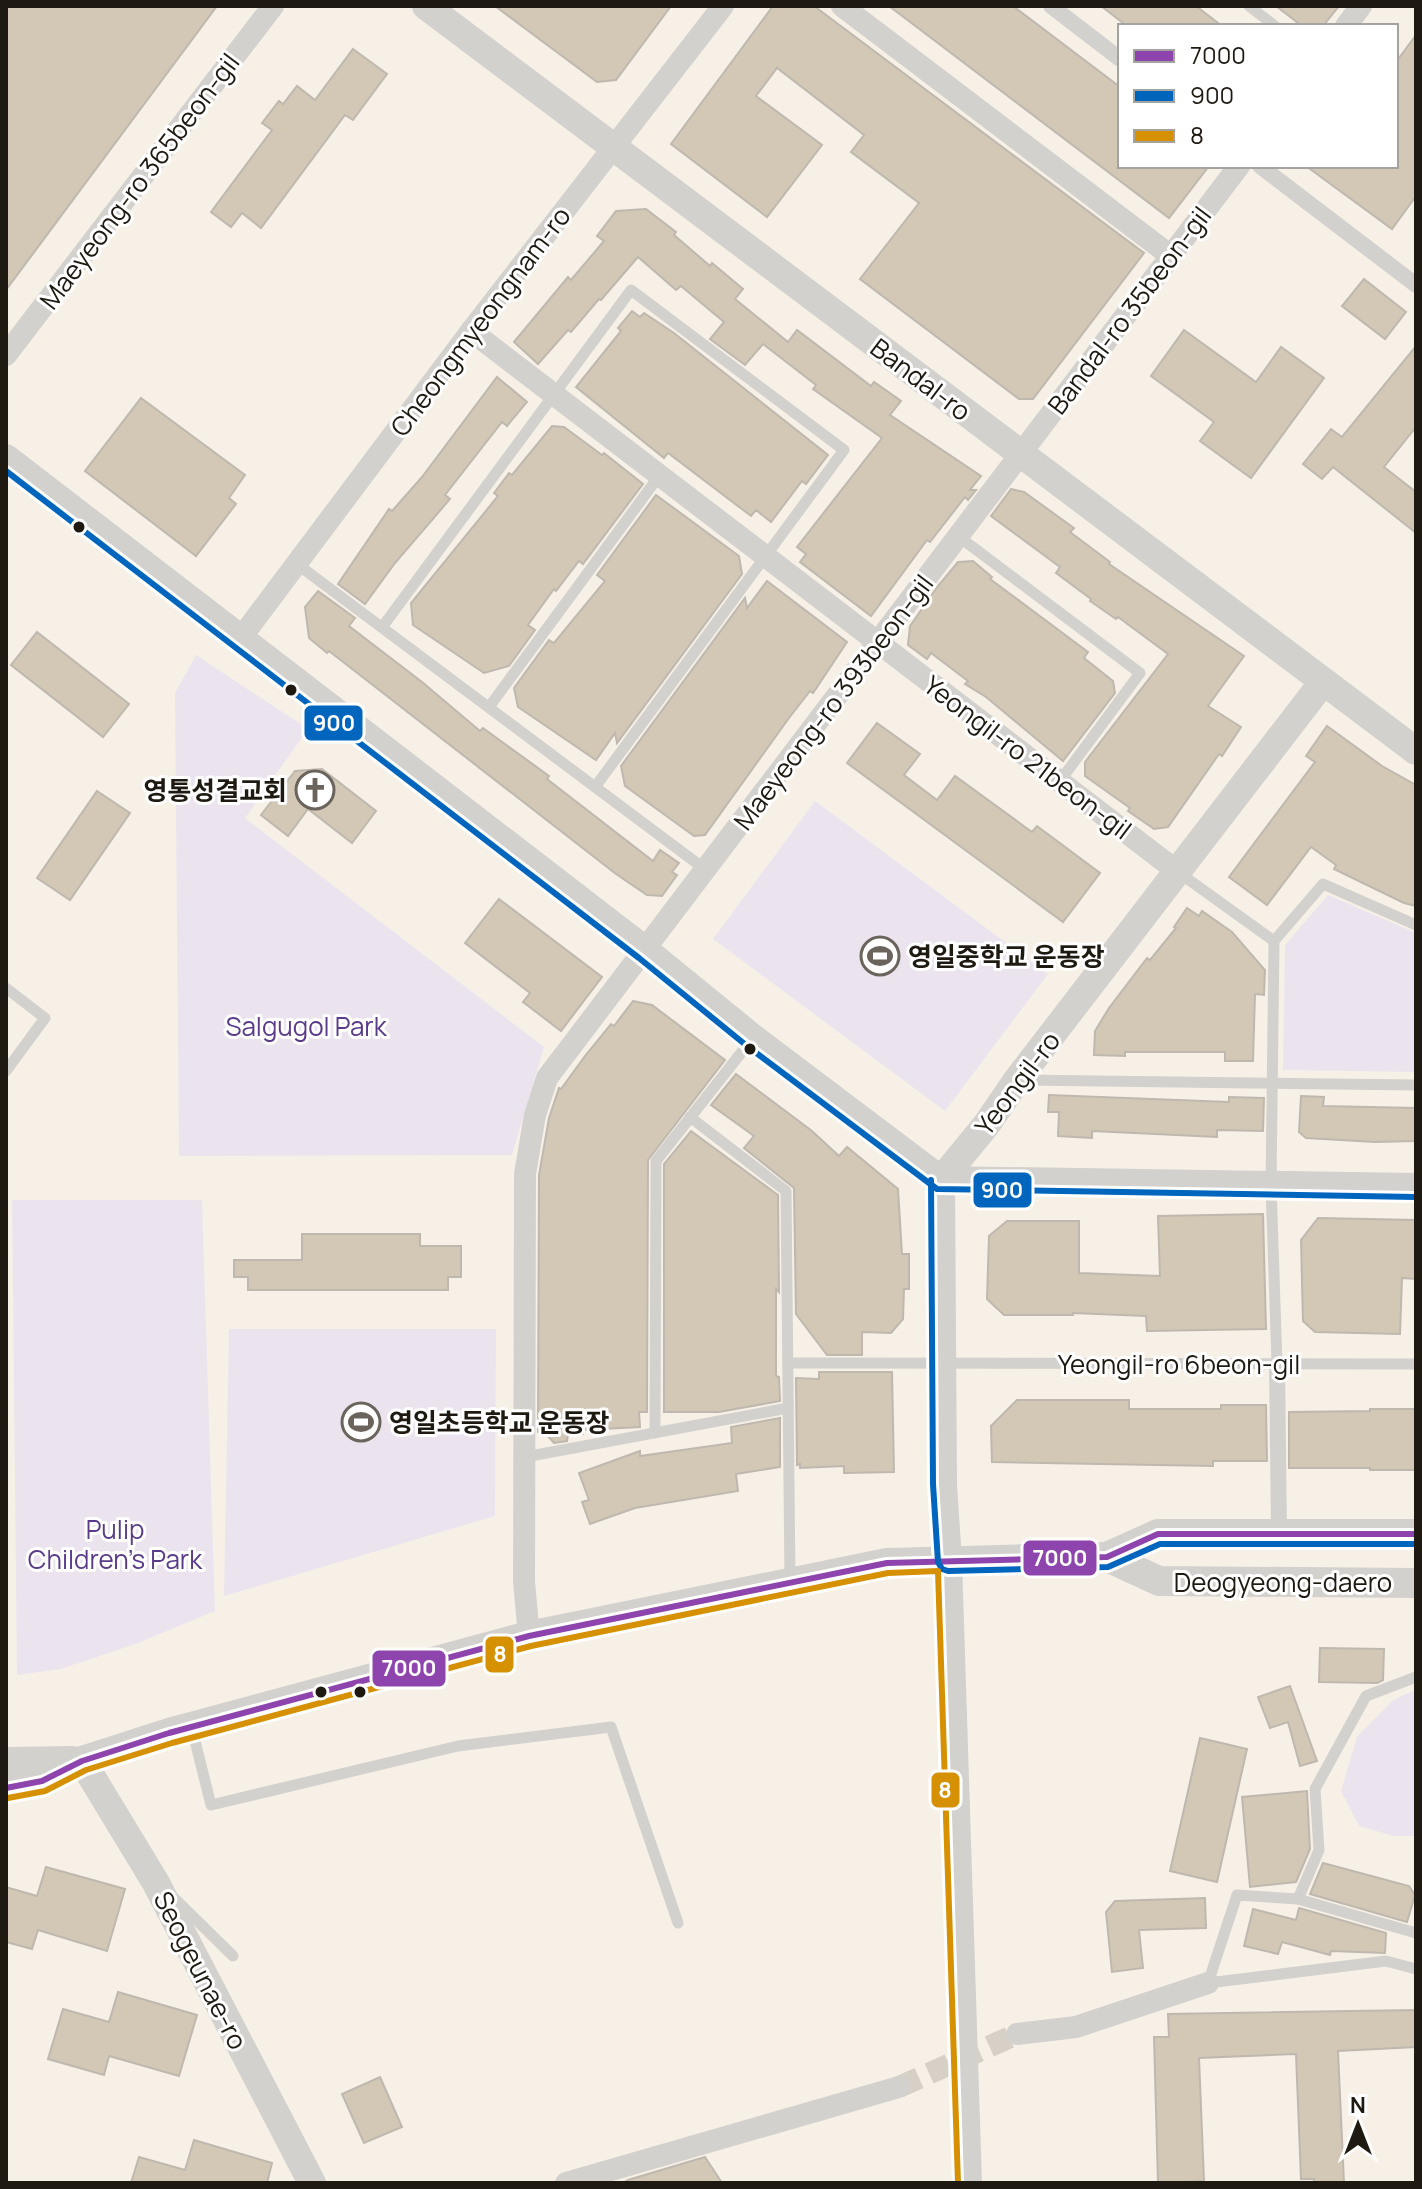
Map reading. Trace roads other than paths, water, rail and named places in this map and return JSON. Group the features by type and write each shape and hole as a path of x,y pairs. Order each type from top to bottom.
{"main road":[{"name":"Deogyeong-daero","path":"6,1788 42,1781 82,1761 191,1727 529,1636 887,1563 1107,1557 1158,1534 1416,1534"},
{"name":"Deogyeong-daero","path":"1107,1557 1159,1581 1416,1583"},
{"name":"Deogyeong-daero","path":"6,1762 82,1761"}],"street":[{"name":"Maeyeong-ro 365beon-gil","path":"6,355 273,6"},
{"name":"Bandal-ro","path":"426,6 1416,751"},
{"name":"Cheongmyeongnam-ro","path":"240,639 471,331 723,6"},
{"path":"842,6 1171,256"},
{"path":"1051,6 1118,57"},
{"path":"1348,24 1361,6"},
{"name":"Bandal-ro 35beon-gil","path":"1020,453 1237,168"},
{"path":"1263,168 1416,285"},
{"name":"Yeongil-ro 21beon-gil","path":"471,331 1178,872"},
{"name":"Maeyeong-ro 393beon-gil","path":"529,1636 524,1582 525,1174 535,1115 547,1078 1020,453"},
{"path":"6,458 645,950 753,1038 941,1180 1416,1187"},
{"name":"Yeongil-ro","path":"941,1180 987,1124 1017,1080 1323,682"},
{"path":"941,1180 943,1484 968,2183"},
{"path":"1277,1364 1279,1533"},
{"name":"Seogeunae-ro","path":"82,1761 156,1883 312,2183"},
{"path":"1017,2034 1076,2027 1208,1983"},
{"path":"566,2183 899,2087"}],"lane":[{"path":"1249,6 1272,24"},
{"path":"383,626 631,290 844,450 595,787"},
{"path":"489,707 659,476"},
{"path":"958,536 1140,673 1060,781"},
{"path":"297,564 706,870"},
{"path":"1178,872 1274,941"},
{"path":"1277,1364 1271,1185 1274,941 1323,884 1416,925"},
{"path":"6,988 45,1018 6,1071"},
{"path":"655,1433 656,1161 753,1038"},
{"path":"1017,1080 1416,1085"},
{"path":"690,1117 786,1191 790,1582"},
{"name":"Yeongil-ro 6beon-gil","path":"788,1363 1416,1364"},
{"path":"525,1457 788,1408"},
{"path":"1298,1899 1319,1850 1315,1789 1366,1696 1416,1677"},
{"path":"191,1727 211,1805 458,1746 611,1727 678,1923"},
{"path":"156,1883 199,1920 233,1956"},
{"path":"1416,1933 1298,1899 1237,1895 1208,1983 1386,1961 1416,1969"}],"tunnel":[{"path":"899,2087 1017,2034"}],"place":[{"name":"영통성결교회","path":"315,790"},
{"name":"영일중학교 운동장","path":"880,956"},
{"name":"영일초등학교 운동장","path":"361,1422"}],"park label":[{"name":"Salgugol Park","path":"306,1026"},
{"name":"Pulip Children's Park","path":"115,1544"}]}
